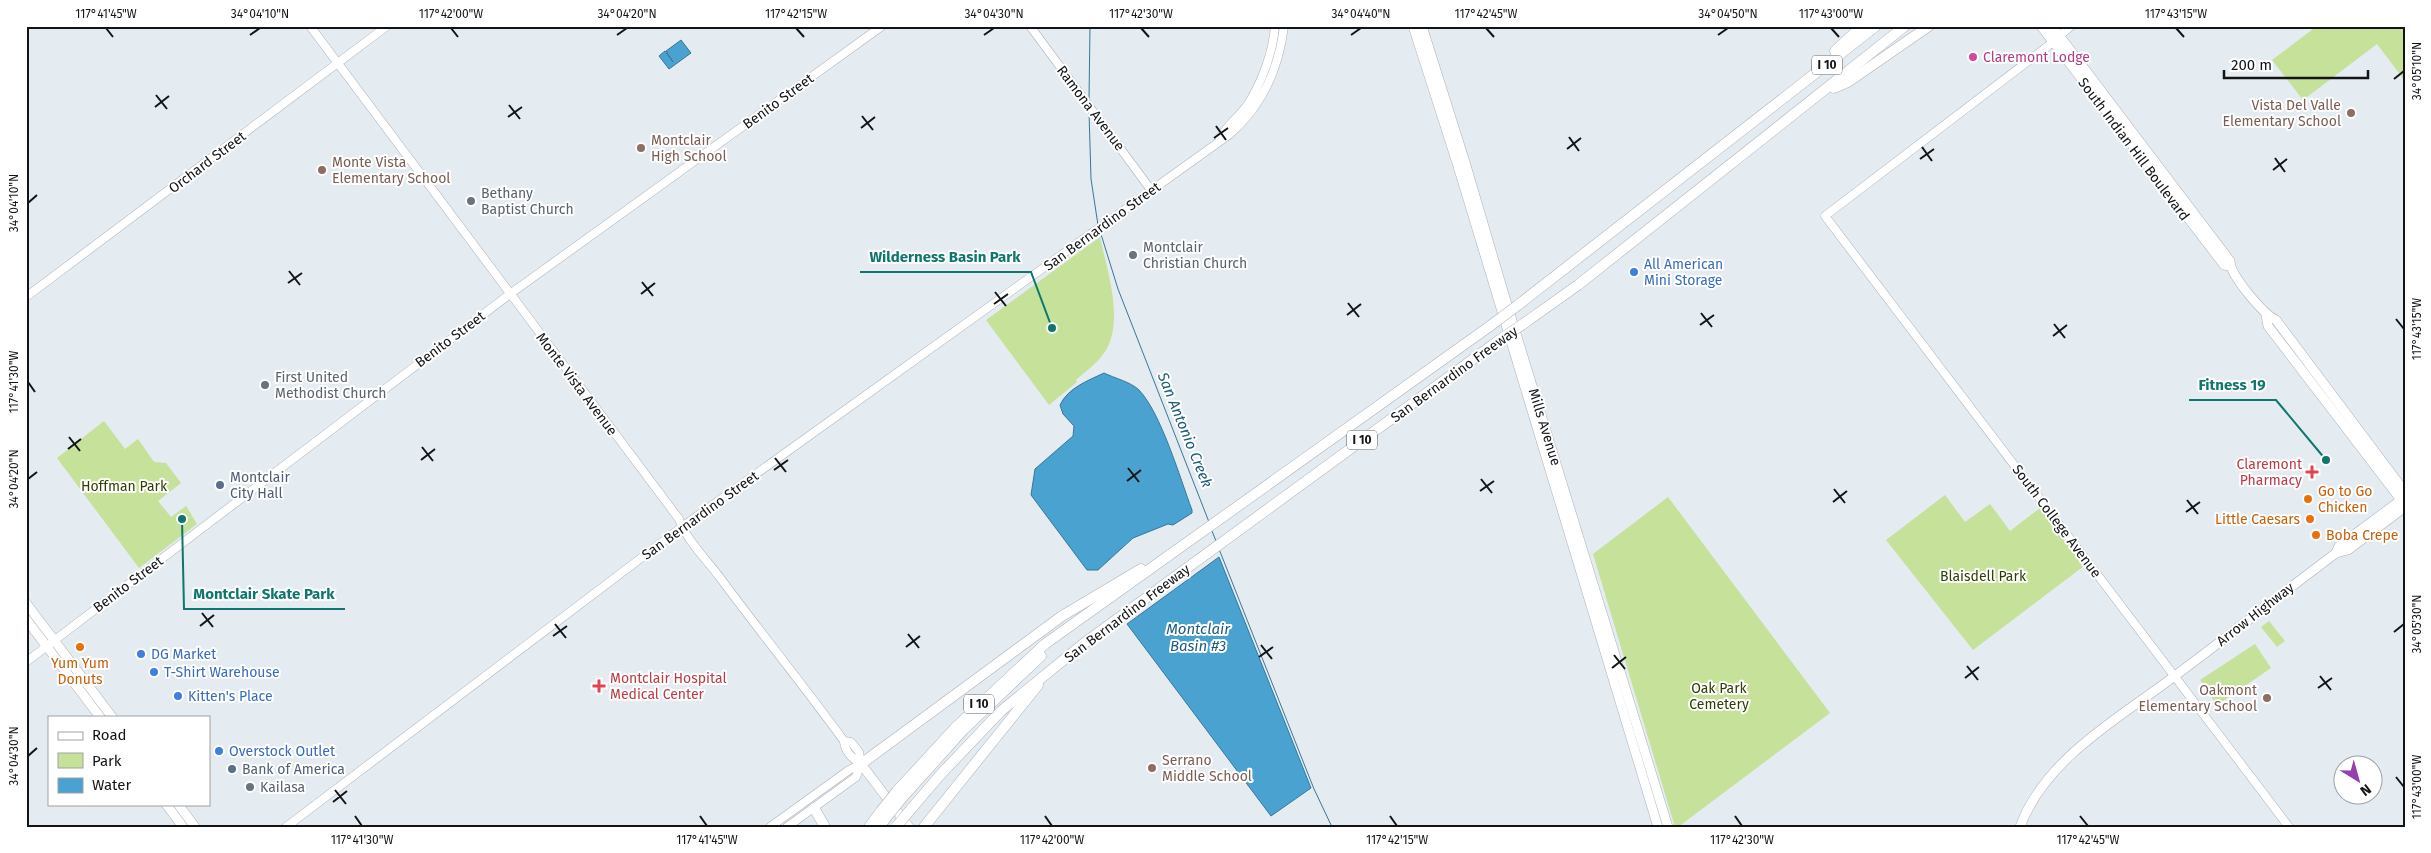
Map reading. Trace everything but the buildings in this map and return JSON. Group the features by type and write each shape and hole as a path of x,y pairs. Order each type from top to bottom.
{"highway":[{"path":"1778,104 1862,26"},
{"name":"San Bernardino Freeway","path":"869,827 883,814 986,697 1026,660 1069,626 1198,536 1490,326 1876,26"},
{"path":"1855,66 1866,52 1898,26"},
{"name":"San Bernardino Freeway","path":"896,827 989,724 1083,644 1498,341 1578,285 1905,26"},
{"path":"1821,93 1848,82 1928,26"},
{"path":"861,764 1073,608 1146,566 1167,558"},
{"path":"924,827 1044,676"},
{"path":"814,808 824,827"},
{"path":"879,827 883,814"}],"main road":[{"name":"Mills Avenue","path":"1413,26 1640,750 1668,827"},
{"name":"Mills Avenue","path":"1422,26 1466,162 1640,750 1658,827"},
{"name":"South Indian Hill Boulevard","path":"2041,26 2057,39 2230,261 2230,266 2266,315 2276,320 2404,500"},
{"name":"South Indian Hill Boulevard","path":"2052,26 2057,39"},
{"name":"Arrow Highway","path":"2020,827 2024,816 2040,792 2075,752 2336,553 2339,546 2404,500"},
{"path":"26,603 50,643 99,716"},
{"path":"26,619 50,643 111,716"},
{"name":"Monte Vista Avenue","path":"861,764 909,827"},
{"path":"167,806 183,827"},
{"path":"179,806 195,827"}],"street":[{"name":"Monte Vista Avenue","path":"310,26 844,741 851,742 859,752 861,764"},
{"name":"Orchard Street","path":"26,297 387,26"},
{"name":"Benito Street","path":"26,662 510,294 882,26"},
{"name":"Ramona Avenue","path":"1030,26 1152,190"},
{"name":"San Bernardino Street","path":"1218,142 1256,90 1264,72 1275,26"},
{"name":"San Bernardino Street","path":"286,827 682,526 1152,190 1244,122 1255,109 1274,70 1284,26"},
{"path":"2057,39 2071,26"},
{"name":"South College Avenue","path":"2057,39 1825,216 2289,827"},
{"path":"770,827 842,775 861,764"},
{"path":"787,827 856,777 861,764"},
{"path":"814,808 813,802 829,791 842,775"}],"green space":[{"path":"2317,26 2405,26 2405,81 2377,44 2303,100 2272,60"},
{"path":"1100,237 1110,279 1114,309 1114,324 1111,338 1100,358 1076,380 1077,382 1049,405 986,320"},
{"name":"Hoffman Park","path":"104,421 125,449 138,439 154,462 166,463 181,483 158,501 171,517 186,506 197,524 139,568 57,458"},
{"name":"Blaisdell Park","path":"1945,495 1965,522 1990,504 2010,531 2040,508 2084,566 1973,650 1886,540"},
{"name":"Oak Park Cemetery","path":"1668,497 1830,713 1678,827 1675,827 1593,554"},
{"path":"2269,621 2285,641 2277,647 2261,627"},
{"path":"2255,644 2271,668 2217,705 2200,680"}],"water":[{"path":"681,40 691,53 669,69 659,56 665,51 673,62 666,51"},
{"path":"1104,373 1136,387 1147,400 1169,447 1192,513 1173,525 1168,524 1133,538 1098,570 1087,570 1031,495 1035,469 1073,436 1074,426 1063,414 1060,405 1063,399 1079,386"},
{"name":"Montclair Basin #3","path":"1219,557 1311,788 1271,816 1127,624"}],"waterway":[{"name":"San Antonio Creek","path":"1089,101 1090,26"},
{"name":"San Antonio Creek","path":"1089,112 1091,179 1098,225"},
{"name":"San Antonio Creek","path":"1100,231 1118,289 1209,522"},
{"name":"San Antonio Creek","path":"1212,531 1216,541"},
{"name":"San Antonio Creek","path":"1219,549 1314,789 1332,827"}],"place":[{"name":"Claremont Lodge","path":"1973,57"},
{"name":"Vista Del Valle Elementary School","path":"2351,113"},
{"name":"Montclair High School","path":"641,148"},
{"name":"Monte Vista Elementary School","path":"322,170"},
{"name":"Bethany Baptist Church","path":"471,201"},
{"name":"Montclair Christian Church","path":"1133,255"},
{"name":"All American Mini Storage","path":"1634,272"},
{"name":"Wilderness Basin Park","path":"1052,328"},
{"name":"First United Methodist Church","path":"265,385"},
{"name":"Fitness 19","path":"2326,460"},
{"name":"Claremont Pharmacy","path":"2312,472"},
{"name":"Montclair City Hall","path":"220,485"},
{"name":"Go to Go Chicken","path":"2308,499"},
{"name":"Montclair Skate Park","path":"182,519"},
{"name":"Little Caesars","path":"2310,519"},
{"name":"Boba Crepe","path":"2316,535"},
{"name":"Yum Yum Donuts","path":"80,647"},
{"name":"DG Market","path":"141,654"},
{"name":"T-Shirt Warehouse","path":"154,672"},
{"name":"Montclair Hospital Medical Center","path":"599,686"},
{"name":"Kitten's Place","path":"178,696"},
{"name":"Oakmont Elementary School","path":"2267,698"},
{"name":"Overstock Outlet","path":"219,751"},
{"name":"Serrano Middle School","path":"1152,768"},
{"name":"Bank of America","path":"232,769"},
{"name":"Kailasa","path":"250,787"}]}
